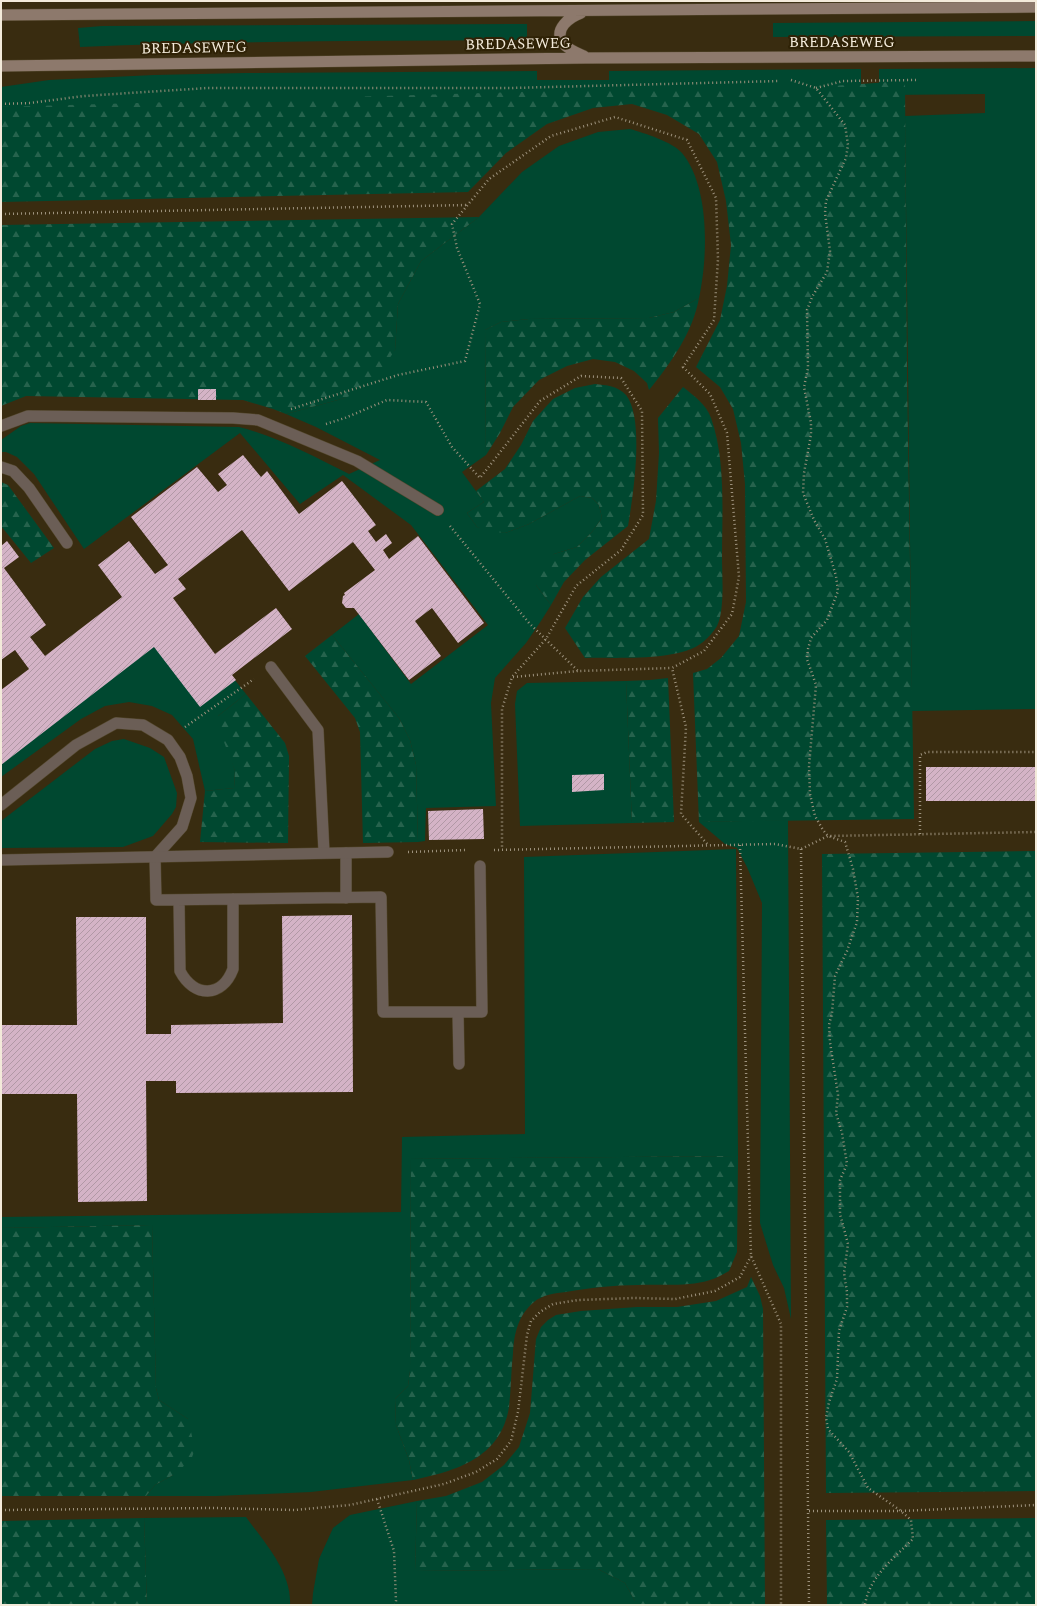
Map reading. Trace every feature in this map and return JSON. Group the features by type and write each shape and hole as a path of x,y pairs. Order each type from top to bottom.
{"main road":[{"path":"1,15 1036,7"},
{"path":"586,11 574,15 566,21 561,28 560,35 562,43 586,58"},
{"name":"BREDASEWEG","path":"1,66 586,58 1036,56"}],"street":[{"path":"1,426 28,416 233,418 258,420 357,461 438,510"},
{"path":"1,467 13,471 29,488 67,543"},
{"path":"271,667 318,730 324,852"},
{"path":"1,805 76,745 116,723 143,725 168,740 180,757 187,776 191,798 182,827 155,857 156,900 381,897 383,1012 482,1012 480,866"},
{"path":"1,860 324,852 388,852"},
{"path":"346,853 346,898"},
{"path":"179,900 180,971 185,981 194,988 205,991 214,990 223,986 230,978 233,969 233,899"},
{"path":"458,1012 459,1064"}],"path":[{"path":"1,104 30,103 84,96 207,88 511,88 792,80 816,88 845,124 848,145 846,158 826,201 825,213 830,251 827,272 812,297 807,310 808,368 804,388 811,423 811,435 804,473 803,493 814,520 825,539 836,576 838,591 827,620 810,638 807,659 816,685 809,766 810,794 815,816 823,830 828,836 845,842 853,869 858,898 857,922 848,950 834,976 832,1013 829,1025 838,1095 836,1113 842,1133 847,1164 840,1180 840,1214 848,1244 844,1273 847,1292 847,1307 839,1331 837,1379 829,1402 826,1418 828,1428 850,1452 868,1488 901,1511 911,1520 913,1539 874,1580 866,1596 865,1605"},
{"path":"816,88 843,81 920,80"},
{"path":"258,420 398,375 465,361 480,304 457,248 452,224 489,179 551,136 615,117 688,140 716,198 718,259 714,320 683,367 710,394 727,432 739,577 732,614 704,651 672,668 578,671 512,677"},
{"path":"1,214 468,205"},
{"path":"294,434 345,418 387,400 426,402 452,447 480,478 540,401 581,376 622,378 642,411 643,515 621,550 576,586 546,639 512,677 502,709 502,849"},
{"path":"438,510 529,623 578,671"},
{"path":"168,740 271,667"},
{"path":"672,668 686,727 682,814 709,846"},
{"path":"920,834 920,755 927,752 1036,752"},
{"path":"487,850 775,844 802,849 828,836 1036,832"},
{"path":"740,845 751,1256 781,1324 781,1605"},
{"path":"802,849 809,1605"},
{"path":"388,852 471,850"},
{"path":"1,1510 214,1508 294,1510 350,1505 444,1484 476,1472 497,1459 511,1441 518,1412 527,1335 531,1321 540,1312 554,1304 578,1300 635,1298 675,1299 715,1291 740,1277 751,1256"},
{"path":"377,1499 394,1551 396,1594 395,1605"},
{"path":"809,1512 901,1511 1036,1506"}],"green space":[{"path":"1036,21 1036,36 773,37 773,23"},
{"path":"527,24 527,40 248,42 80,47 78,28 102,26"},
{"path":"1036,68 1036,709 912,711 905,116 985,113 985,94 890,95 879,100 879,69"},
{"path":"861,69 861,95 1,111 1,87 49,80 154,75 245,73 537,71 537,80 609,80 609,71"},
{"path":"905,81 907,372 914,819 699,822 693,673 707,669 721,658 739,636 746,602 745,484 741,443 733,409 720,387 696,367 720,320 727,286 731,245 726,201 717,162 699,134 667,115 632,104 593,108 547,124 506,153 468,192 1,202 1,107 586,90 787,89"},
{"path":"630,129 658,138 678,149 691,167 698,184 702,203 705,243 699,298 674,312 649,318 529,319 501,322 485,330 486,455 462,472 484,502 467,513 477,527 505,533 529,524 580,496 592,498 599,505 602,518 592,532 577,547 554,554 536,585 551,605 526,643 495,678 491,703 496,806 426,808 425,841 418,842 416,765 410,740 399,718 332,635 359,614 411,684 488,625 411,525 343,475 300,504 240,433 84,549 34,474 17,457 6,452 1,452 1,440 21,426 30,423 239,427 268,436 349,474 380,460 316,427 286,414 345,398 395,350 398,304 421,261 479,217 522,172 559,146 598,132"},
{"path":"479,217 421,261 398,304 395,350 371,386 345,398 286,414 243,400 26,396 1,406 1,225"},
{"path":"699,298 692,323 680,347 649,390 647,383 634,371 615,362 593,359 567,366 539,380 513,407 500,433 486,455 485,330 501,322 529,319 649,318 674,312"},
{"path":"595,384 616,388 623,392 632,406 635,421 636,458 635,478 628,526 585,560 564,582 551,605 536,585 537,571 554,554 577,547 592,532 602,518 599,505 592,498 580,496 529,524 505,533 487,531 477,527 467,513 484,502 476,491 505,469 521,445 533,421 553,399 575,388"},
{"path":"683,387 699,401 709,413 716,434 719,451 722,487 722,592 720,619 717,626 703,642 679,653 663,656 630,658 585,658 565,628 583,597 601,577 649,539 656,501 659,453 658,418"},
{"path":"1,482 8,485 54,548 31,563 1,526"},
{"path":"147,631 223,665 246,694 218,716 235,771 234,788 205,791 193,739 172,715 152,706 129,702 105,706 81,719 1,777 1,742"},
{"path":"332,635 399,718 410,740 416,765 418,842 363,843 360,732 355,718 305,656"},
{"path":"668,678 674,822 632,823 626,681"},
{"path":"626,681 632,823 520,826 515,704 517,691 527,683"},
{"path":"246,694 285,743 289,756 288,843 200,842 205,791 234,788 235,771 218,726 218,716"},
{"path":"124,739 150,748 164,757 177,793 176,807 172,814 153,836 123,847 1,848 1,821 95,749 112,741"},
{"path":"788,820 791,1319 784,1288 773,1265 760,1223 762,903 747,867 737,848 725,844 699,822"},
{"path":"736,849 738,1156 411,1159 410,1371 408,1386 395,1399 396,1425 409,1460 413,1480 311,1492 216,1496 146,1496 155,1485 173,1475 188,1419 159,1400 156,1388 152,1225 1,1228 1,1217 401,1212 402,1137 525,1134 524,857"},
{"path":"1036,851 1036,1491 826,1493 822,854"},
{"path":"738,1156 737,1252 729,1271 713,1279 693,1284 602,1287 553,1294 537,1300 524,1313 518,1325 514,1346 509,1407 504,1424 497,1439 474,1459 460,1466 445,1472 413,1480 409,1460 396,1425 395,1399 408,1386 410,1371 411,1159"},
{"path":"152,1225 156,1388 159,1400 188,1419 195,1449 191,1460 173,1475 155,1485 146,1496 1,1496 1,1228"},
{"path":"751,1277 760,1296 763,1309 765,1605 635,1605 635,1601 625,1583 598,1569 415,1571 417,1501 446,1496 482,1482 504,1465 519,1447 530,1413 536,1339 541,1327 548,1320 556,1315 581,1311 637,1307 677,1307 716,1301 747,1287"},
{"path":"417,1501 415,1571 598,1569 625,1583 635,1601 635,1605 312,1605 319,1559 333,1528 350,1515"},
{"path":"246,1517 276,1558 282,1569 289,1593 290,1605 147,1605 144,1518"},
{"path":"144,1518 147,1605 1,1605 1,1521"},
{"path":"1036,1518 1036,1605 827,1605 826,1520"}],"building":[{"path":"198,389 216,389 216,400 198,400"},
{"path":"243,455 261,477 267,471 299,514 342,481 376,525 368,531 376,542 386,534 392,543 383,550 389,559 418,536 484,623 458,643 432,608 415,621 441,656 409,680 354,608 346,608 342,603 343,596 345,595 344,593 375,570 353,542 289,591 242,530 178,579 186,589 173,598 215,654 276,608 292,629 232,675 236,680 200,707 154,647 1,765 1,690 29,669 15,650 1,660 1,546 7,541 19,557 4,568 46,625 30,637 45,656 122,597 98,565 129,541 155,574 168,565 131,517 197,467 218,492 227,485 218,474"},
{"path":"926,767 1036,767 1036,801 926,801"},
{"path":"604,774 604,790 572,792 572,775"},
{"path":"483,809 484,839 429,840 428,811"},
{"path":"352,915 353,1092 176,1093 176,1081 146,1081 147,1201 78,1202 77,1094 1,1094 1,1025 77,1025 76,917 146,917 146,1034 171,1034 171,1025 283,1023 282,916"}]}
